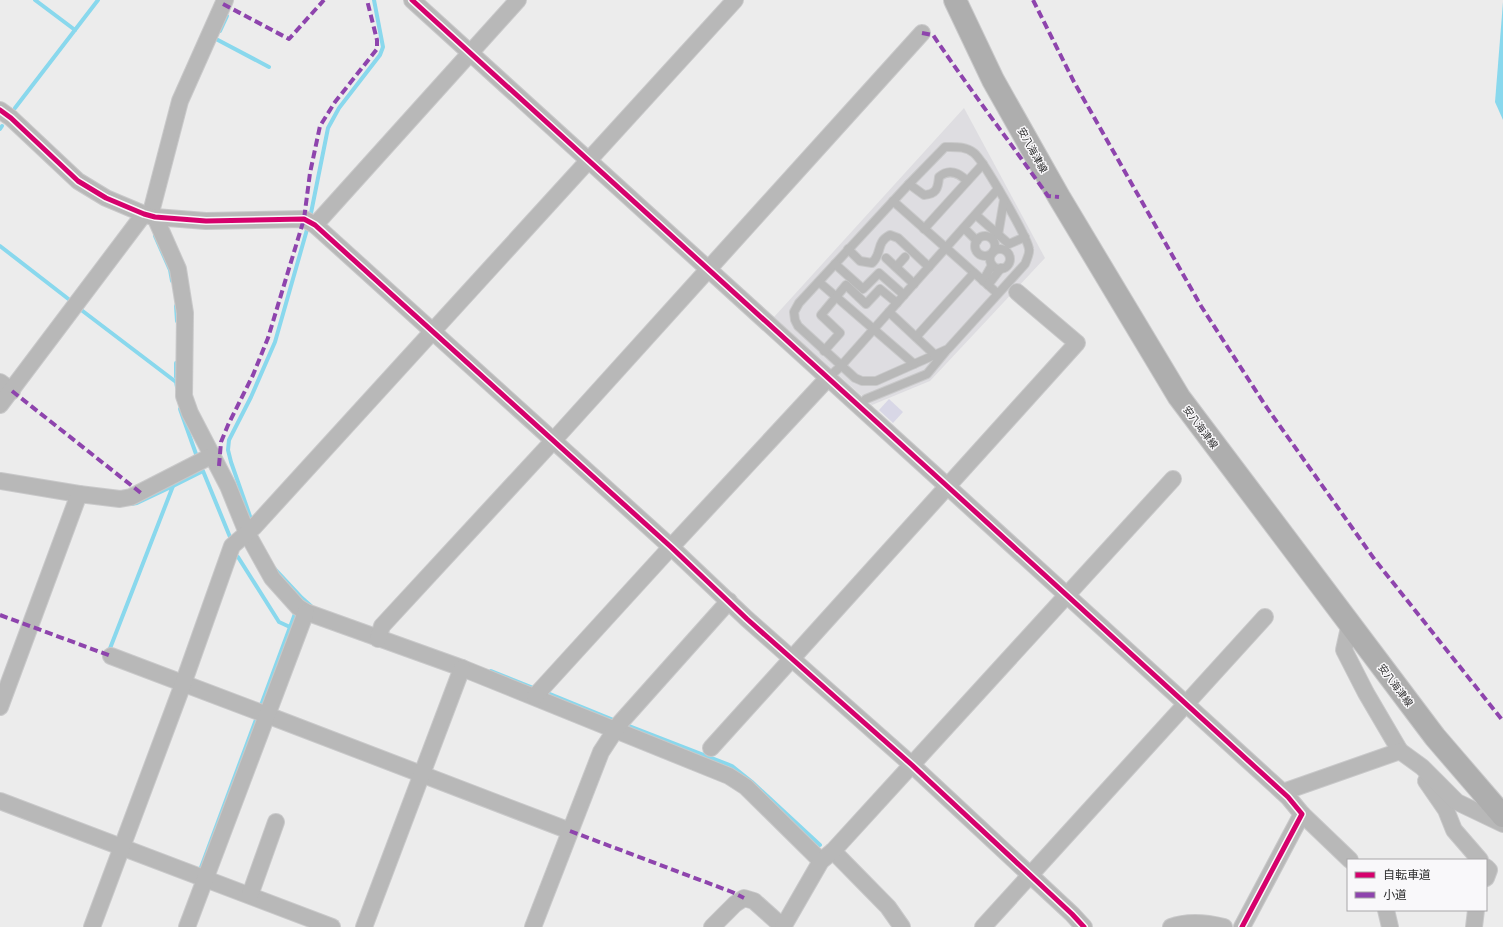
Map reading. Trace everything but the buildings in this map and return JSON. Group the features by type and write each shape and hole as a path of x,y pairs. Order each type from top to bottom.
{"main road":[{"name":"安八海津線","path":"955,0 994,80 1059,197 1179,397 1435,737 1503,816"}],"street":[{"path":"412,0 1283,792 1302,814 1349,859"},
{"path":"315,225 518,0"},
{"path":"92,927 183,684 232,546 259,522 735,0"},
{"path":"0,406 6,387 150,216 180,101 221,1"},
{"path":"378,638 382,626 922,33"},
{"path":"0,110 11,118 78,180 106,198 150,216 206,221 304,219 315,225 552,441 671,547 747,619 912,765 1072,914 1084,927"},
{"path":"150,216 178,270 185,313 184,396 190,413 228,486 247,533 272,578 298,607 306,612 535,696 729,776 746,787 888,907 902,927"},
{"path":"711,748 1077,343 1017,292"},
{"path":"535,696 828,378"},
{"path":"0,481 79,494 131,498 213,455"},
{"path":"712,927 744,898 754,900 783,927 827,856 1173,479"},
{"path":"0,707 79,494"},
{"path":"533,927 601,752 615,729 729,601"},
{"path":"187,927 200,876 267,714 306,612"},
{"path":"983,927 1266,617"},
{"path":"1350,623 1344,650 1366,693 1406,755 1446,810 1454,830 1479,859"},
{"path":"111,656 267,714 570,831"},
{"path":"364,927 462,668"},
{"path":"1283,792 1406,755"},
{"path":"1406,755 1422,767 1457,802 1503,824"},
{"path":"0,801 332,927"},
{"path":"1242,927 1302,814"},
{"path":"250,895 276,822"},
{"path":"1386,911 1390,927"},
{"path":"1474,927 1476,911"},
{"path":"1170,927 1178,924 1211,924 1224,927"}],"lane":[{"path":"866,399 927,374 997,293 1025,264 1030,251 1025,237 976,154 968,148 957,147 945,147 848,249 800,303 794,312 795,320 798,326 841,366 855,378 862,381 876,381 948,349"},
{"path":"924,229 982,164"},
{"path":"909,184 924,195 931,194 935,191 939,185 940,177 947,172 953,172 961,175 967,181"},
{"path":"828,378 841,366 998,189"},
{"path":"998,235 1004,200"},
{"path":"893,201 997,293"},
{"path":"976,214 1009,244 1025,237"},
{"path":"964,228 977,241"},
{"path":"848,249 860,261 872,263 876,259 880,244 890,235 898,238 929,267"},
{"path":"985,283 992,265 990,259 992,252 994,250 994,244 991,239 985,236 977,241 975,247 977,253 987,256 992,252 1000,249 1008,254 1009,259 1007,265 1001,268 985,283"},
{"path":"896,267 905,256"},
{"path":"886,258 914,284"},
{"path":"835,264 863,289 879,273 904,295"},
{"path":"992,265 1001,268"},
{"path":"916,337 974,273"},
{"path":"819,282 914,364"},
{"path":"824,351 840,333 821,315 846,286 866,304 880,289 897,303"},
{"path":"889,312 934,355"}],"shaded area":[{"path":"964,108 1045,258 930,381 872,405 774,317"}],"water":[{"path":"1503,2 1503,120 1495,102"}],"waterway":[{"path":"35,0 75,30"},
{"path":"15,108 98,0"},
{"path":"310,218 328,128 339,108 380,55 383,47 374,0"},
{"path":"220,31 227,16"},
{"path":"216,39 269,67"},
{"path":"252,522 231,462 228,450 229,440 251,397 275,342 308,226"},
{"path":"155,236 170,270 172,281"},
{"path":"0,246 71,301"},
{"path":"176,306 177,321"},
{"path":"80,309 176,382 177,387"},
{"path":"176,363 176,377"},
{"path":"180,409 196,454"},
{"path":"173,486 203,471 230,537"},
{"path":"109,651 173,486 137,503 131,504"},
{"path":"238,557 279,622 290,627"},
{"path":"274,568 311,606"},
{"path":"260,708 296,611"},
{"path":"491,671 536,689"},
{"path":"545,692 616,721"},
{"path":"199,873 258,714"},
{"path":"624,724 732,766 752,782 820,845"}],"marked path":[{"path":"223,4 289,39 324,0"},
{"path":"219,466 221,442 253,375 268,338 304,219 310,173 320,126 335,102 377,49 377,40 367,0"},
{"path":"1033,0 1074,82 1201,306 1265,405 1375,560 1503,721"},
{"path":"922,33 933,35 1048,196 1059,197"},
{"path":"12,391 141,493"},
{"path":"0,615 111,656"},
{"path":"570,831 732,892 744,898"}],"cycle path":[{"path":"412,0 1288,797 1302,814 1242,927"},
{"path":"0,110 11,118 78,181 106,198 144,214 155,217 206,221 304,219 315,225 671,547 747,619 912,765 1072,914 1084,927"}]}
